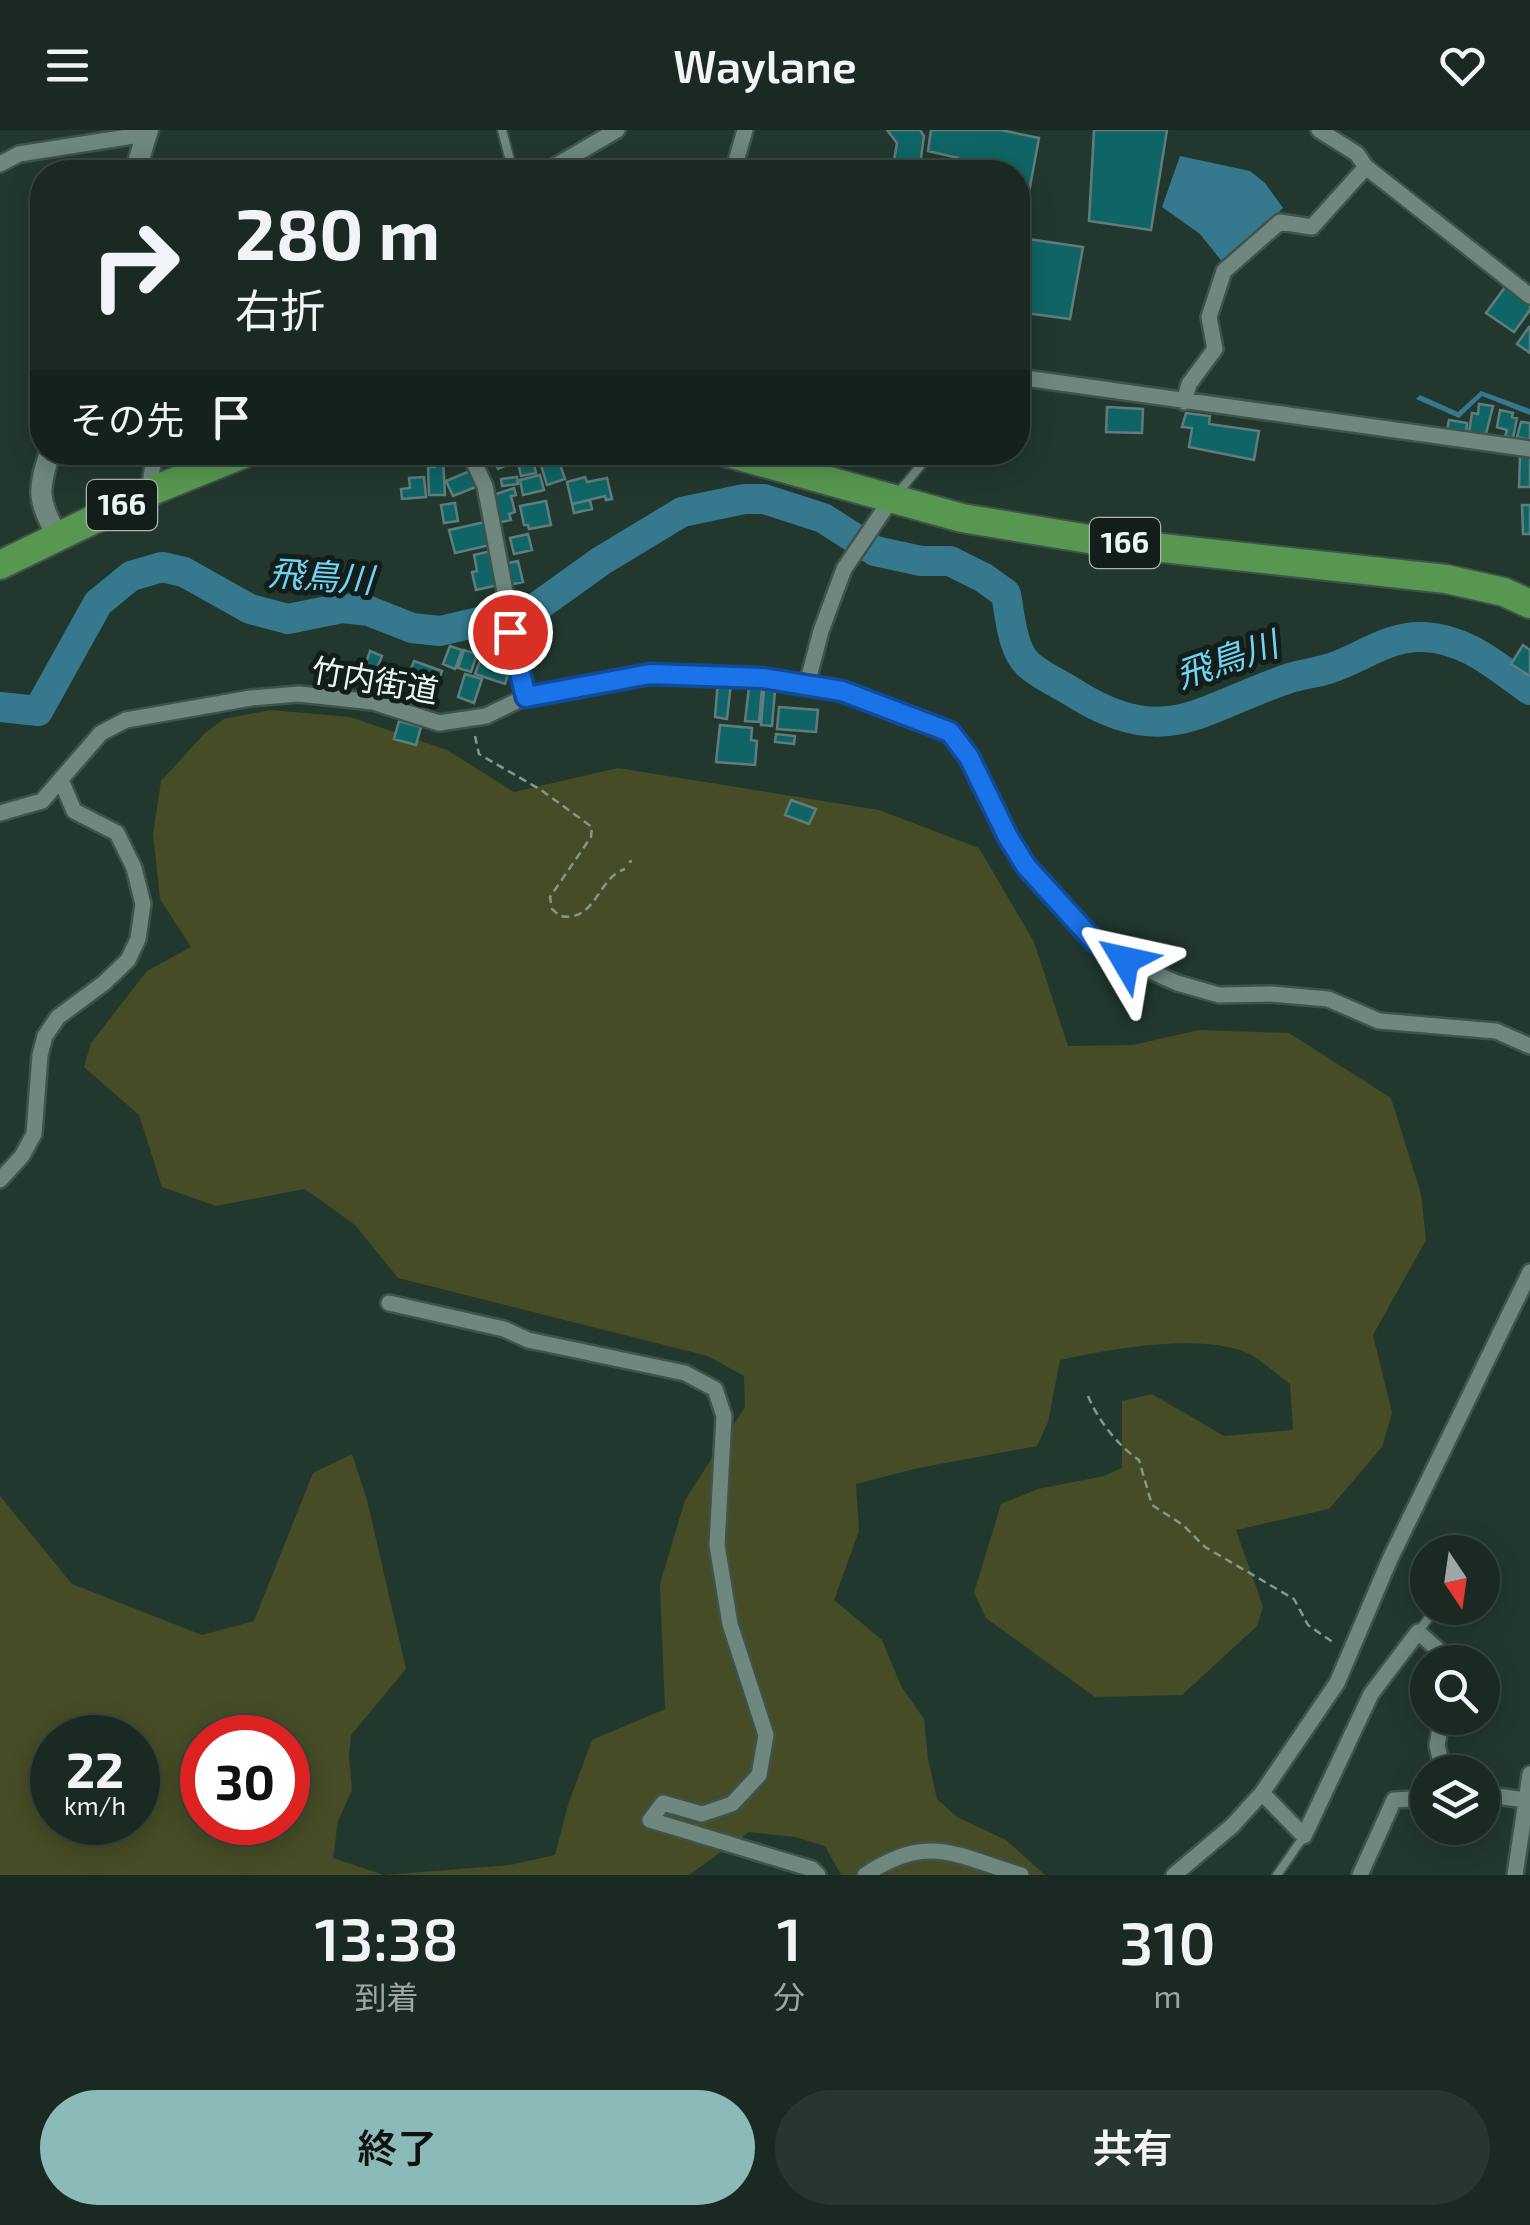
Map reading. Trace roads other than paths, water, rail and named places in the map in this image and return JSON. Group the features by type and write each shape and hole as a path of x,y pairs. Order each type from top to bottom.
{"highway":[{"name":"166","path":"0,565 154,490 216,465"},
{"name":"166","path":"769,465 962,518 1107,542 1446,579 1504,592 1530,604"}],"street":[{"path":"565,160 616,130"},
{"path":"736,160 745,130"},
{"path":"1319,130 1341,137 1366,167 1530,296"},
{"path":"0,164 19,154 148,131 139,160"},
{"path":"1184,402 1188,384 1215,349 1209,317 1224,271 1280,222 1312,227 1366,167"},
{"path":"1030,379 1530,449"},
{"path":"46,465 40,503 57,536"},
{"path":"152,465 150,477 154,490"},
{"path":"475,465 484,486 510,632 526,697"},
{"path":"807,684 821,630 844,569 890,501"},
{"name":"竹内街道","path":"0,813 42,801 101,733 126,720 251,698 299,694 373,702 439,722 472,720 526,697 650,674 745,677 807,684 842,691 950,732 969,757 1026,866 1095,942 1125,960 1177,983 1219,995 1328,999 1379,1021 1496,1031 1530,1046"},
{"path":"0,1180 22,1156 34,1134 45,1036 58,1017 128,960 138,940 143,904 134,868 117,833 74,811 61,780"},
{"path":"1174,1875 1232,1826 1262,1793 1322,1708 1353,1652 1390,1558 1530,1272"},
{"path":"389,1304 504,1329 528,1340 684,1373 715,1389 724,1416 717,1545 730,1624 766,1734 759,1775 732,1804 702,1814 663,1803 650,1820 812,1868 818,1875"},
{"path":"1262,1793 1304,1836 1371,1694 1418,1632 1433,1645"},
{"path":"1515,1875 1530,1774"},
{"path":"1500,1796 1526,1800"},
{"path":"1360,1875 1394,1800 1410,1799"},
{"path":"865,1875 916,1850 944,1852 1021,1875"}],"lane":[{"path":"502,130 510,160"},
{"path":"890,501 921,465"},
{"path":"1418,1632 1423,1625"},
{"path":"1277,1875 1304,1836"}],"water":[{"path":"1180,156 1250,171 1265,183 1283,208 1224,264 1200,234 1162,207"},
{"path":"1481,391 1530,409 1530,415 1482,396 1459,418 1416,399 1420,395 1458,412"}],"waterway":[{"name":"飛鳥川","path":"0,707 38,711 98,603 131,576 162,567 184,572 250,609 288,619 342,608 369,611 412,628 440,631 534,609 601,561 682,512 744,499 764,499 823,518 875,551 921,561 950,561 984,578 1006,594 1015,642 1029,665 1106,710 1134,719 1182,719 1411,637 1440,639 1467,648 1530,690"}]}
